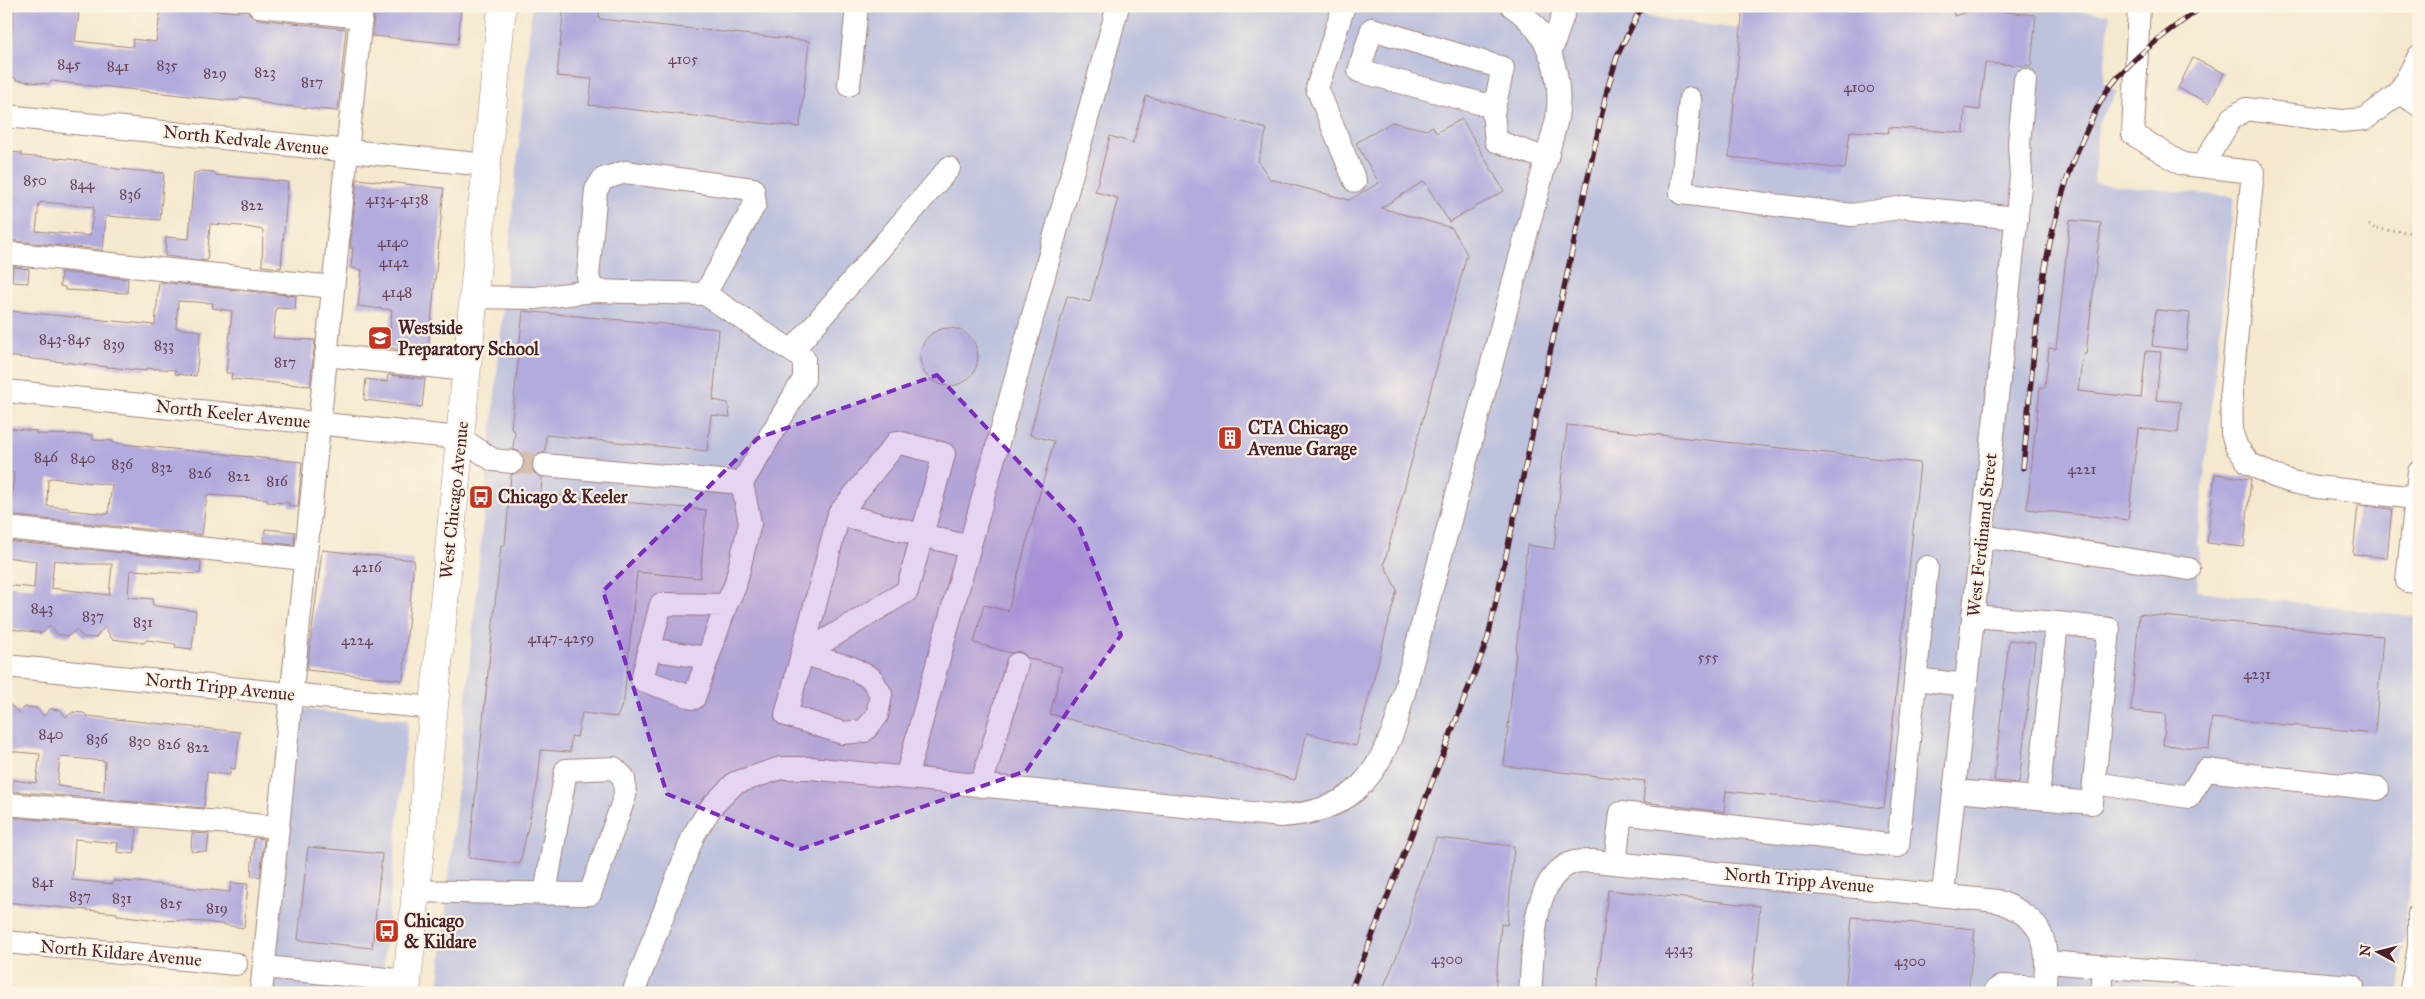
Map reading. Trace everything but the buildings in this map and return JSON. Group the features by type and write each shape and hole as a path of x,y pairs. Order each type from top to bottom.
{"main road":[{"name":"West Chicago Avenue","path":"407,987 502,6"}],"street":[{"path":"259,6 362,11 261,993"},
{"path":"849,85 857,6"},
{"path":"906,778 1118,6"},
{"path":"1344,6 1317,88 1355,181"},
{"path":"633,993 694,834 712,806 735,783 781,768 810,768 1281,816 1307,815 1329,808 1353,794 1371,774 1386,751 1396,723 1557,119 1560,98 1558,77 1550,54 1538,32 1522,13 1512,6"},
{"path":"1550,54 1566,6"},
{"path":"2139,6 2133,134 2182,164 2253,172 2231,391 2232,432 2236,446 2249,463 2274,476 2292,482 2317,487 2416,498"},
{"path":"1494,107 1359,70 1372,29 1503,68 1494,107 1496,141 1547,159"},
{"path":"2202,166 2231,119 2246,109 2342,121 2365,119 2399,93 2419,56"},
{"name":"West Ferdinand Street","path":"1943,894 2017,218 2021,177 2019,142 2025,80"},
{"path":"2399,93 2419,104"},
{"path":"1690,99 1681,193 1852,215 1905,207 2017,218"},
{"name":"North Kedvale Avenue","path":"6,116 486,164"},
{"path":"793,350 949,168"},
{"path":"593,291 588,277 596,190 603,179 624,172 753,189 755,204 705,294"},
{"path":"6,253 333,287"},
{"path":"474,297 535,298 593,291 705,294 804,359 804,379 742,483 750,523 735,586 726,605 694,698 642,680 662,604 726,605"},
{"path":"326,354 467,370"},
{"name":"North Keeler Avenue","path":"6,391 460,438"},
{"path":"460,438 493,460 512,462"},
{"path":"897,442 944,454 922,535 907,591 803,654 839,514 897,442"},
{"path":"544,465 742,483"},
{"path":"2419,472 2407,581 2419,582"},
{"path":"839,514 969,547"},
{"path":"6,528 305,559"},
{"path":"1982,536 2189,569"},
{"path":"1615,862 1621,813 1898,846 1927,567"},
{"path":"1954,791 2092,803 2109,628 1974,616"},
{"path":"2038,798 2057,623"},
{"path":"649,649 708,658"},
{"path":"981,786 1017,664"},
{"name":"North Tripp Avenue","path":"6,666 434,708"},
{"path":"1915,679 1966,685"},
{"path":"416,891 545,894 590,894 625,796 624,778 614,768 566,770 545,894"},
{"path":"2094,784 2189,797 2206,770 2378,789"},
{"path":"6,804 278,827"},
{"name":"North Tripp Avenue","path":"1530,993 1538,908 1545,888 1560,870 1575,862 1593,860 1943,894 1997,901 2018,908 2032,922 2045,940 2047,962"},
{"path":"2410,993 2419,946 2419,914"},
{"name":"North Kildare Avenue","path":"6,942 236,964"},
{"path":"1996,993 1996,990 2002,986 2044,991 2047,962 2103,968 2353,986 2353,993"},
{"path":"264,967 407,987"},
{"path":"2101,993 2103,968"}],"path":[{"path":"2369,225 2376,229 2419,233"}],"highlighted area":[{"path":"937,375 1079,526 1121,635 1026,771 801,849 667,794 603,591 758,438"}],"shaded area":[{"path":"532,6 1093,6 1098,9 1099,6 1641,6 1646,17 1740,29 1743,6 2065,6 2065,10 2110,14 2103,82 2117,92 2098,122 2094,183 2234,197 2197,544 2200,555 2197,591 2419,617 2419,791 2398,993 438,993"},
{"path":"298,709 408,720 381,993 269,993"}],"tunnel":[{"path":"512,462 544,465"}],"railway":[{"path":"1350,993 1488,638 1607,90 1618,54 1642,6"},
{"path":"2023,468 2035,342 2047,259 2068,177 2083,138 2101,100 2119,76 2153,44 2203,6"}],"place":[{"name":"Westside Preparatory School","path":"380,338"},
{"name":"CTA Chicago Avenue Garage","path":"1230,438"},
{"name":"Chicago & Keeler","path":"481,497"},
{"name":"Chicago & Kildare","path":"387,931"}]}
